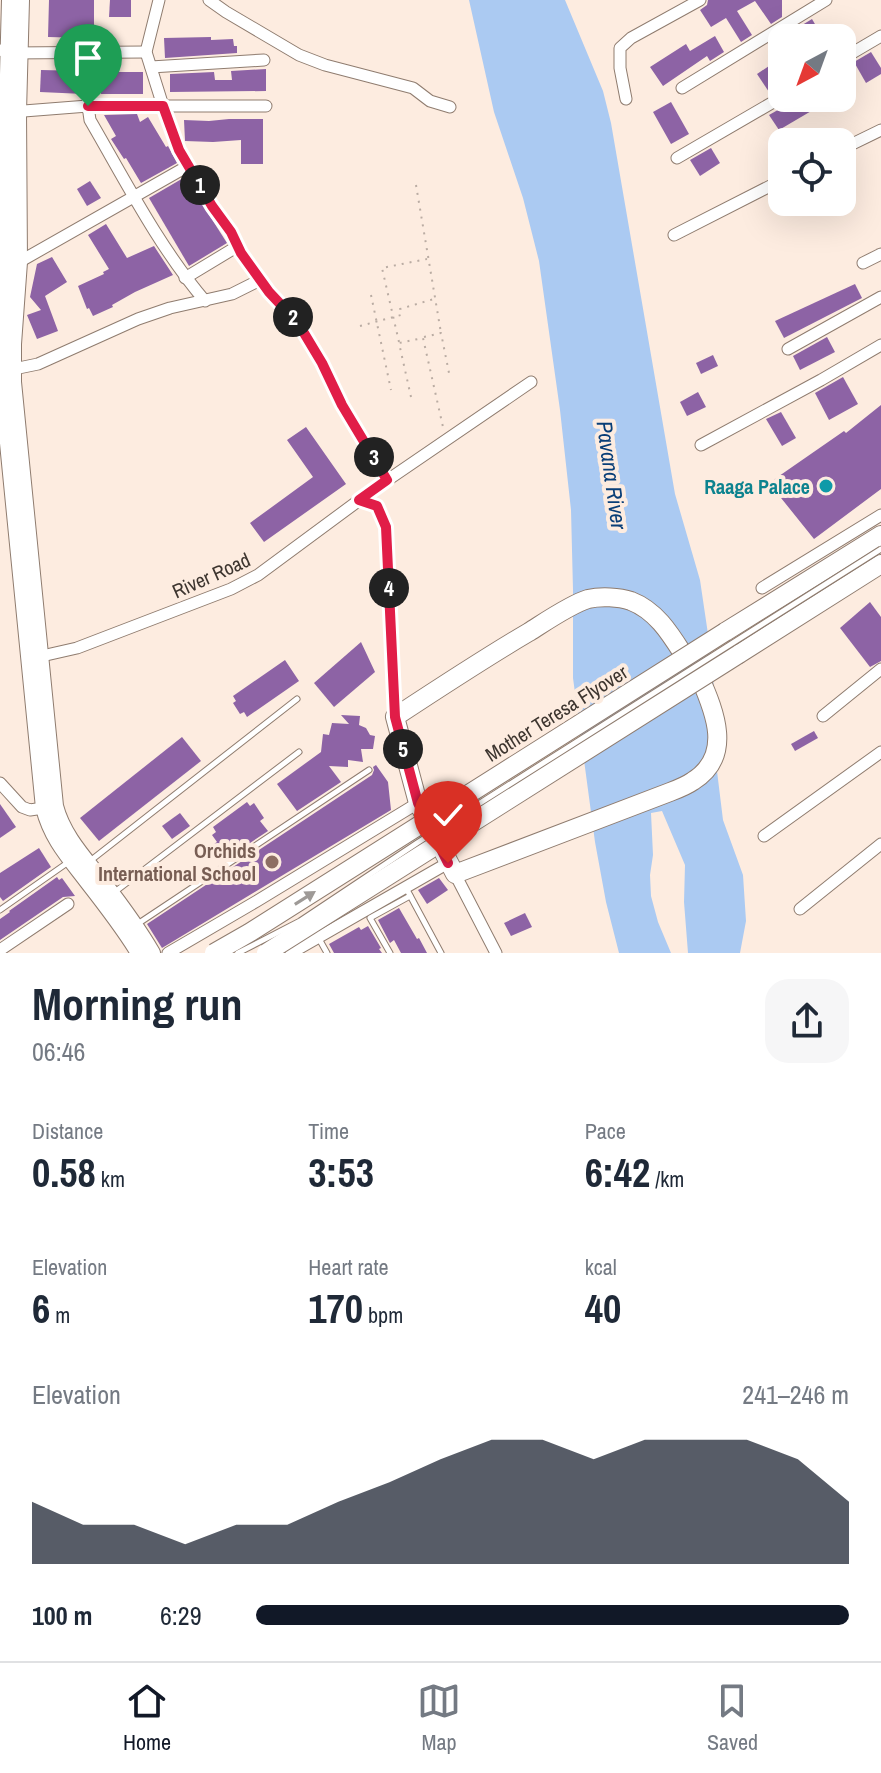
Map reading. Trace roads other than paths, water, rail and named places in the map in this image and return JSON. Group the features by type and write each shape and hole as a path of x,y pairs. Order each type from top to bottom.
{"main road":[{"path":"10,0 4,204 15,254 3,284 5,371 35,658 48,824 57,842 112,894 152,953"},
{"path":"10,52 21,0"},
{"path":"5,371 13,344 15,254 8,112"},
{"name":"Mother Teresa Flyover","path":"214,953 881,535"},
{"path":"266,953 881,564"},
{"path":"685,657 667,630 648,610 629,600 588,600 471,666 395,717 418,803 452,868 519,850 694,781 707,770 716,754 719,738 712,705 700,678"},
{"path":"80,862 139,953"}],"street":[{"path":"159,0 146,52 179,150 260,280 298,323 387,480"},
{"path":"209,0 299,55 413,88 430,101 450,107"},
{"path":"626,99 620,48 631,38 700,0"},
{"path":"682,88 826,0"},
{"path":"856,51 881,36"},
{"path":"10,52 146,52"},
{"path":"151,67 264,60"},
{"path":"677,158 768,105"},
{"path":"88,106 90,120 134,196 185,278 205,301"},
{"path":"8,112 88,106 266,106"},
{"path":"856,142 881,130"},
{"path":"15,254 188,166"},
{"path":"674,235 768,187"},
{"path":"185,278 238,246"},
{"path":"863,263 881,254"},
{"path":"5,371 38,364 138,319 170,308 232,294 260,280"},
{"path":"788,349 881,297"},
{"path":"701,445 881,345"},
{"name":"River Road","path":"35,658 77,648 231,589 258,575 387,480 531,382"},
{"path":"762,588 881,515"},
{"path":"823,716 881,669"},
{"path":"764,836 881,752"},
{"path":"0,784 22,807 30,810 49,807"},
{"path":"168,953 418,803"},
{"path":"800,909 881,844"},
{"path":"291,953 452,868 496,953"},
{"path":"0,950 68,904"}],"lane":[{"path":"238,953 300,921 429,835 881,549"},
{"path":"0,910 80,862 297,699"},
{"path":"112,894 299,752"},
{"path":"135,926 369,770"},
{"path":"390,953 370,918 408,892 441,953"},
{"path":"318,937 327,953"}],"water":[{"name":"Pavana River","path":"469,0 565,0 603,91 675,494 700,580 713,668 716,763 723,820 743,875 746,921 740,953 688,953 685,865 662,811 651,813 651,896 671,953 619,953 595,842 573,678 571,510 539,261 523,198 494,112"}],"place":[{"name":"Raaga Palace","path":"826,486"},
{"name":"Orchids International School","path":"272,862"}]}
